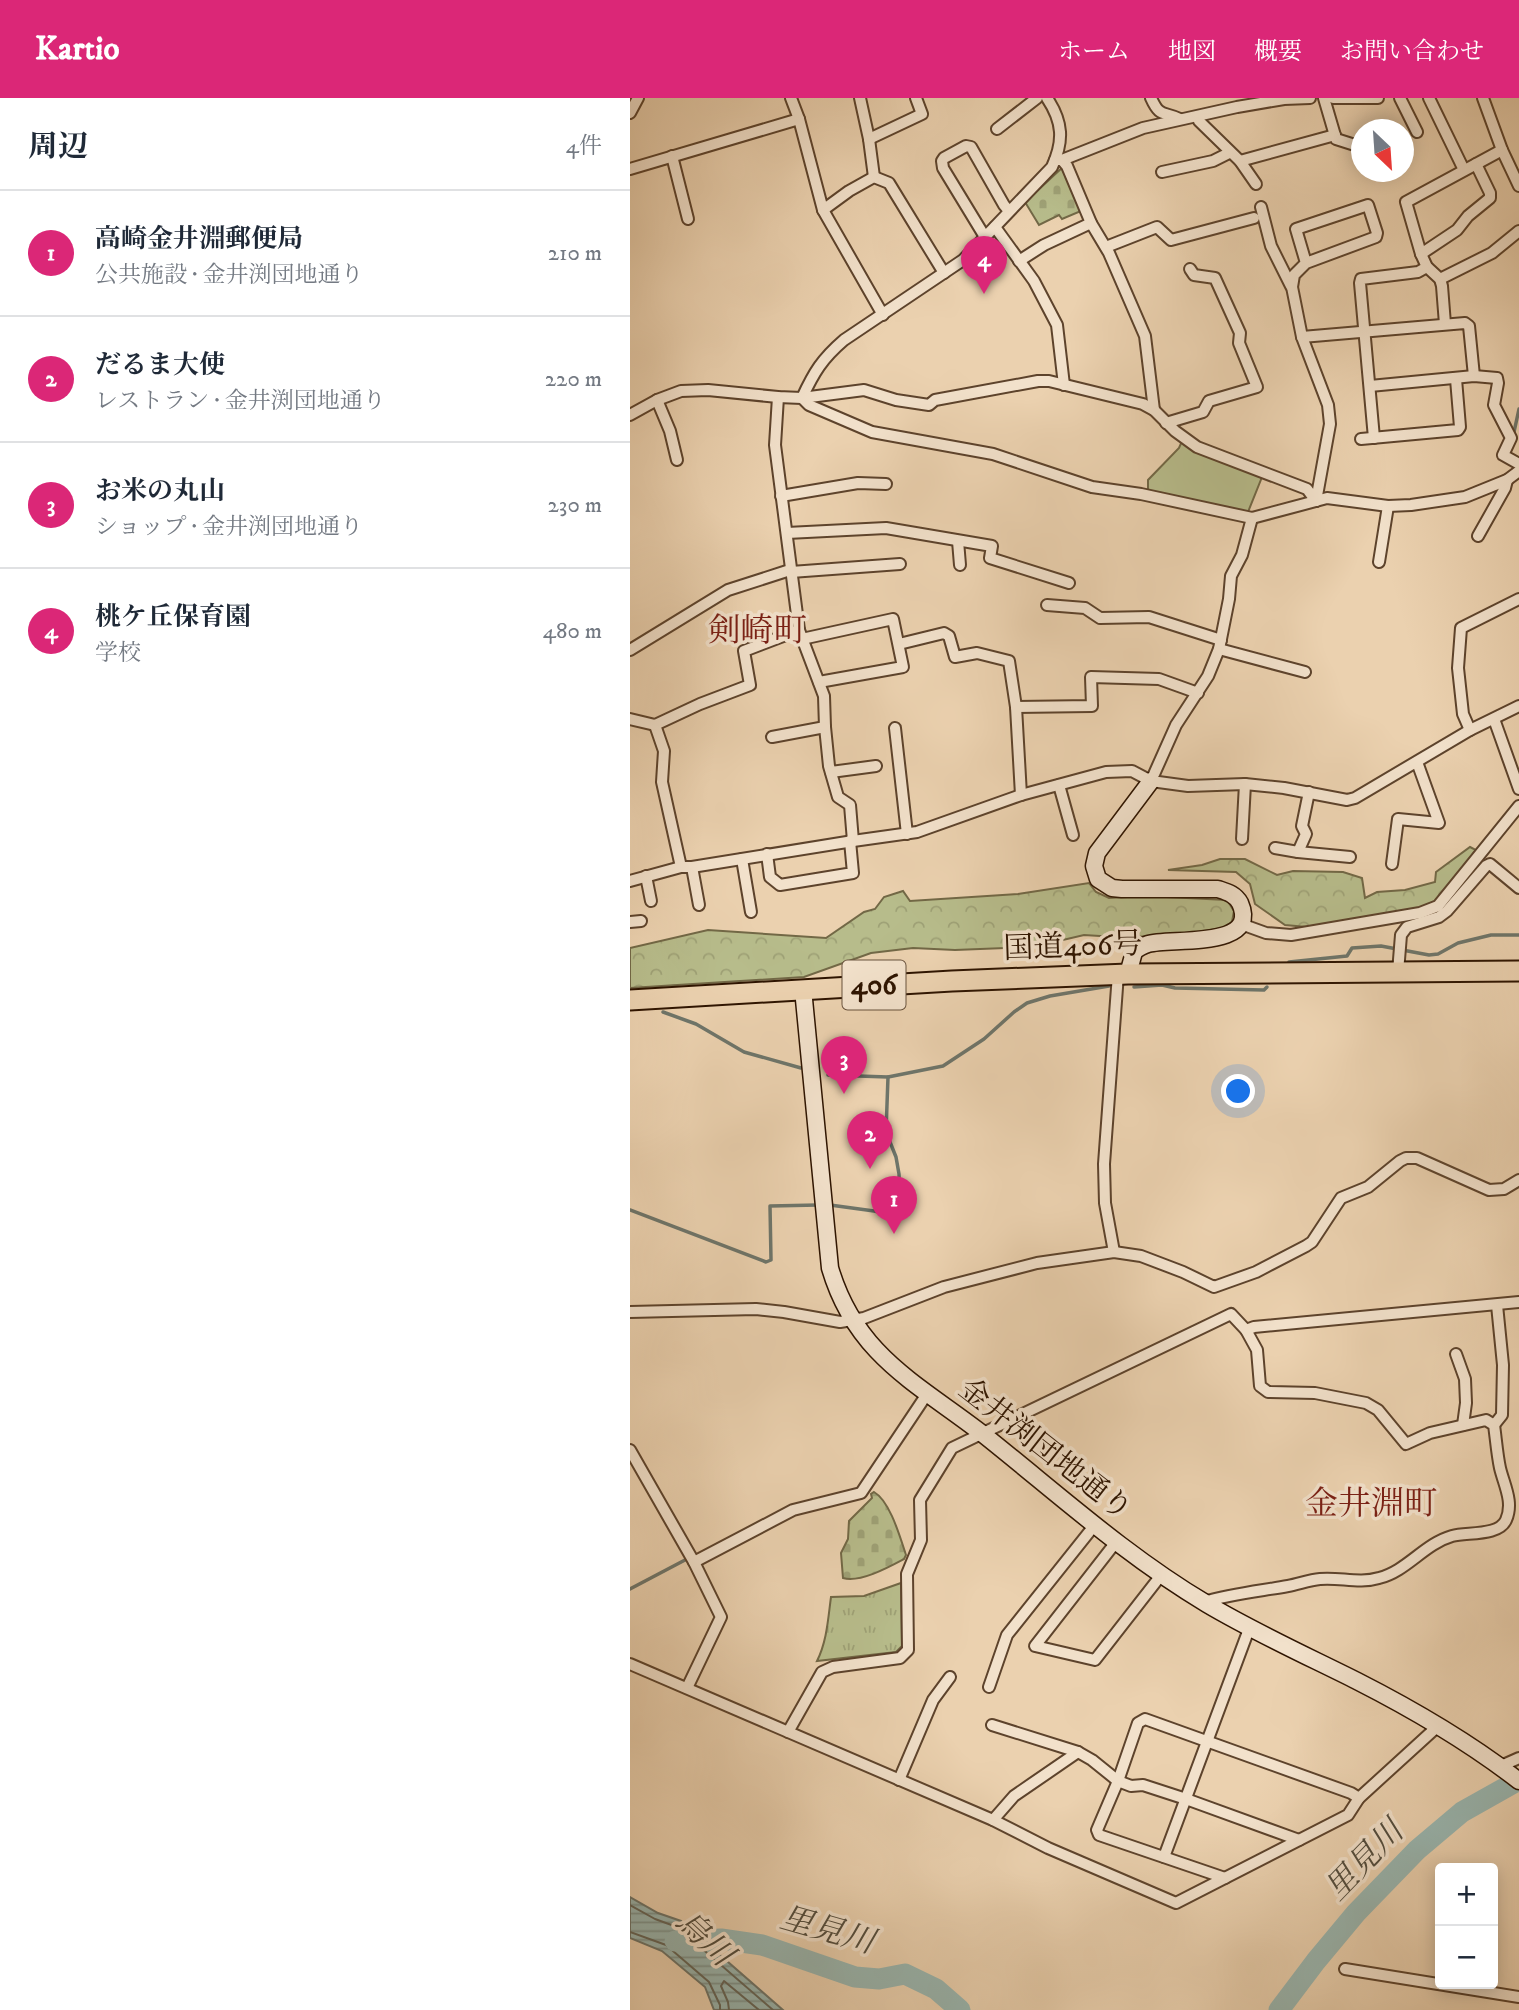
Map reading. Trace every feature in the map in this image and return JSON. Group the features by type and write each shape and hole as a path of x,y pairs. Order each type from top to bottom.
{"highway":[{"name":"国道406号","path":"630,1000 1123,974 1399,966 1519,971"}],"street":[{"path":"630,113 638,98"},
{"path":"791,98 823,210 883,315"},
{"path":"860,98 874,177"},
{"path":"869,139 922,114 916,98"},
{"path":"997,129 1037,98"},
{"path":"1048,98 1061,130 1058,160"},
{"path":"1151,98 1157,111 1182,120"},
{"path":"802,398 818,366 827,355 844,340 963,260 1058,160 1143,128 1198,117 1237,102 1310,98"},
{"path":"1324,98 1336,139 1351,144"},
{"path":"1333,98 1378,98"},
{"path":"1400,98 1417,132"},
{"path":"1429,98 1464,170"},
{"path":"1483,98 1502,150 1519,186"},
{"path":"1198,117 1240,162 1256,184"},
{"path":"630,169 799,119"},
{"path":"1240,162 1335,135"},
{"path":"985,237 943,168 944,158 966,146 971,147 1009,211"},
{"path":"1445,324 1440,279 1427,267 1421,254 1406,202 1502,150"},
{"path":"1162,172 1213,161 1229,153"},
{"path":"672,156 688,219"},
{"path":"1058,160 1067,166 1145,336 1154,410"},
{"path":"1421,254 1457,230 1468,216 1490,198 1476,164"},
{"path":"823,210 874,177"},
{"path":"874,177 889,183 944,273"},
{"path":"1292,287 1294,275 1306,263 1376,237 1368,205 1296,229 1306,263"},
{"path":"1261,207 1271,246 1292,287 1302,337 1328,405 1331,424 1317,501"},
{"path":"1106,247 1157,226 1171,240 1254,218"},
{"path":"1019,261 1044,245 1091,223"},
{"path":"995,227 1034,281 1057,325 1064,385"},
{"path":"1440,279 1492,253 1519,231"},
{"path":"1374,438 1361,279 1418,272 1427,267"},
{"path":"1166,424 1203,412 1209,401 1257,387 1239,343 1240,333 1215,278 1194,275 1190,269"},
{"path":"1302,337 1465,323 1469,326 1474,376"},
{"path":"1370,386 1474,376 1497,378 1499,383 1494,405 1511,438 1503,455 1519,464"},
{"path":"1361,439 1458,430 1460,427 1456,379"},
{"path":"630,415 681,391 708,390 802,398 864,390 897,400 929,405 935,400 1049,381 1143,404 1154,410 1166,424 1197,447 1307,489 1317,501"},
{"path":"767,854 770,877 780,885 853,873 850,805 838,797 831,772 824,696 800,634 775,445 778,397"},
{"path":"802,398 810,405 872,432 993,454 1092,487 1141,494 1252,519 1327,498 1388,506 1465,497 1507,480 1519,471"},
{"path":"657,400 670,431 677,460"},
{"path":"1478,536 1507,480"},
{"path":"781,496 858,483 886,484"},
{"path":"1379,562 1388,506"},
{"path":"1114,1252 1105,1203 1104,1164 1123,974 1134,952 1146,944 1222,937 1241,924 1243,918 1237,898 1230,892 1206,888 1122,889 1098,879 1094,866 1097,853 1151,781 1176,724 1208,676 1220,644 1231,576 1242,555 1252,519"},
{"path":"787,533 886,528 992,546 990,558 1069,583"},
{"path":"958,541 960,565"},
{"path":"630,650 728,590 791,571 900,564"},
{"path":"1470,730 1462,714 1458,668 1461,628 1519,599"},
{"path":"1047,605 1085,608 1100,618 1149,617 1305,672"},
{"path":"630,719 655,725 750,685 744,651 800,634 894,619 903,667 819,682"},
{"path":"899,644 944,633 949,636 954,657 977,653 1009,661 1016,706 1021,795"},
{"path":"1016,706 1091,706 1091,677 1159,680 1198,693"},
{"path":"630,881 686,867 917,832 1021,795 1120,770 1132,771 1151,781 1206,787 1245,784 1309,792 1339,799 1355,798 1470,730 1519,706"},
{"path":"1494,719 1519,789"},
{"path":"655,725 664,751 662,782 699,905"},
{"path":"772,737 825,727"},
{"path":"895,728 907,834"},
{"path":"1392,864 1398,819 1439,823 1417,762"},
{"path":"831,772 876,766"},
{"path":"1242,839 1245,784"},
{"path":"1059,785 1073,835"},
{"path":"1298,852 1306,834 1302,826 1309,792"},
{"path":"1241,924 1266,933 1291,935 1420,913 1438,905 1519,806"},
{"path":"1275,848 1350,857"},
{"path":"742,859 751,912"},
{"path":"1399,966 1403,929 1439,917 1447,911 1486,866 1490,864 1517,882"},
{"path":"646,876 651,901"},
{"name":"金井渕団地通り","path":"803,989 830,1269 841,1301 877,1352 927,1394 983,1434 1094,1526 1204,1602 1249,1629 1359,1682 1438,1726 1471,1745 1510,1773"},
{"path":"630,1312 756,1309 840,1322 853,1321 944,1287 1037,1263 1114,1252 1141,1256 1214,1287 1256,1272 1312,1242 1341,1198 1368,1187 1406,1158 1417,1158 1489,1191 1504,1189 1519,1180"},
{"path":"1246,1330 1254,1327 1519,1302"},
{"path":"1204,1602 1320,1579 1378,1579 1399,1571 1436,1541 1454,1535 1501,1528 1507,1518 1509,1505 1494,1425 1502,1415 1503,1365 1497,1305"},
{"path":"788,1732 822,1672 833,1667 900,1658 908,1650 907,1574 921,1540 920,1500 951,1448 1231,1314 1246,1330 1257,1350 1261,1386 1268,1392 1315,1393 1366,1403 1378,1410 1406,1444 1430,1433 1486,1420 1494,1425"},
{"path":"1456,1354 1465,1379 1463,1425"},
{"path":"694,1562 793,1510 861,1493 927,1394"},
{"path":"630,1450 694,1562 721,1617 687,1688"},
{"path":"989,1687 1007,1634 1094,1526"},
{"path":"1116,1542 1035,1646 1095,1660 1162,1574"},
{"path":"1164,1857 1249,1629"},
{"path":"630,1664 993,1820 1048,1848 1176,1903 1348,1815 1359,1798 1438,1726"},
{"path":"899,1780 933,1700 950,1677"},
{"path":"1225,1878 1099,1835 1097,1830 1138,1723 1146,1719 1352,1793 1359,1798"},
{"path":"992,1725 1078,1752 1118,1781 1131,1786 1143,1785 1298,1840"},
{"path":"993,1820 1014,1796 1078,1752"},
{"path":"1510,1773 1519,1758"},
{"path":"1345,1969 1519,1997"}],"green space":[{"path":"1063,167 1081,211 1062,219 1059,215 1039,225 1025,202"},
{"path":"1182,441 1262,477 1248,512 1148,492 1148,480 1179,448"},
{"path":"1470,847 1476,850 1442,898 1425,910 1318,928 1285,925 1255,904 1250,884 1236,872 1168,870 1202,865 1220,859 1245,859 1277,875 1293,871 1343,872 1362,878 1365,898 1377,892 1405,890 1435,882 1436,872"},
{"path":"1089,883 1096,892 1109,898 1146,896 1227,900 1234,911 1232,922 1223,928 1170,936 1084,935 1033,947 955,950 913,948 871,953 804,977 630,988 630,948 708,930 826,938 864,912 875,909 884,897 903,891 910,901 1018,894"},
{"path":"874,1492 890,1511 906,1555 904,1559 874,1573 858,1578 843,1578 841,1553 848,1539 849,1521 872,1498 871,1494"},
{"path":"901,1583 902,1646 896,1652 817,1661 825,1638 831,1597 864,1596"}],"water":[{"path":"630,1897 658,1913 681,1921 783,2010 714,2010 705,1987 662,1951 630,1938"}],"waterway":[{"path":"1514,432 1519,409"},
{"path":"1289,962 1347,956 1352,948 1381,946 1429,955 1438,954 1458,943 1491,935 1519,935"},
{"path":"1134,987 1162,985 1175,988 1264,990 1267,987"},
{"path":"828,1075 888,1077 943,1066 984,1039 1027,1003 1050,996 1109,986"},
{"path":"663,1012 696,1024 744,1052 801,1068"},
{"path":"830,1205 901,1217 899,1174 896,1157 886,1132 888,1077"},
{"path":"630,1210 766,1262 771,1260 770,1206 818,1205"},
{"path":"630,1589 685,1560"},
{"name":"里見川","path":"1279,2010 1356,1913 1417,1850 1462,1812 1519,1780"},
{"name":"里見川","path":"675,1941 721,1939 762,1945 855,1977 879,1979 905,1974 936,1989 960,2010"}],"place":[{"name":"桃ケ丘保育園","path":"984,294"},
{"name":"お米の丸山","path":"844,1094"},
{"name":"だるま大使","path":"870,1169"},
{"name":"高崎金井淵郵便局","path":"894,1234"}],"district":[{"name":"剣崎町","path":"757,631"},
{"name":"金井淵町","path":"1371,1504"}],"water label":[{"name":"烏川","path":"704,1939"}]}
